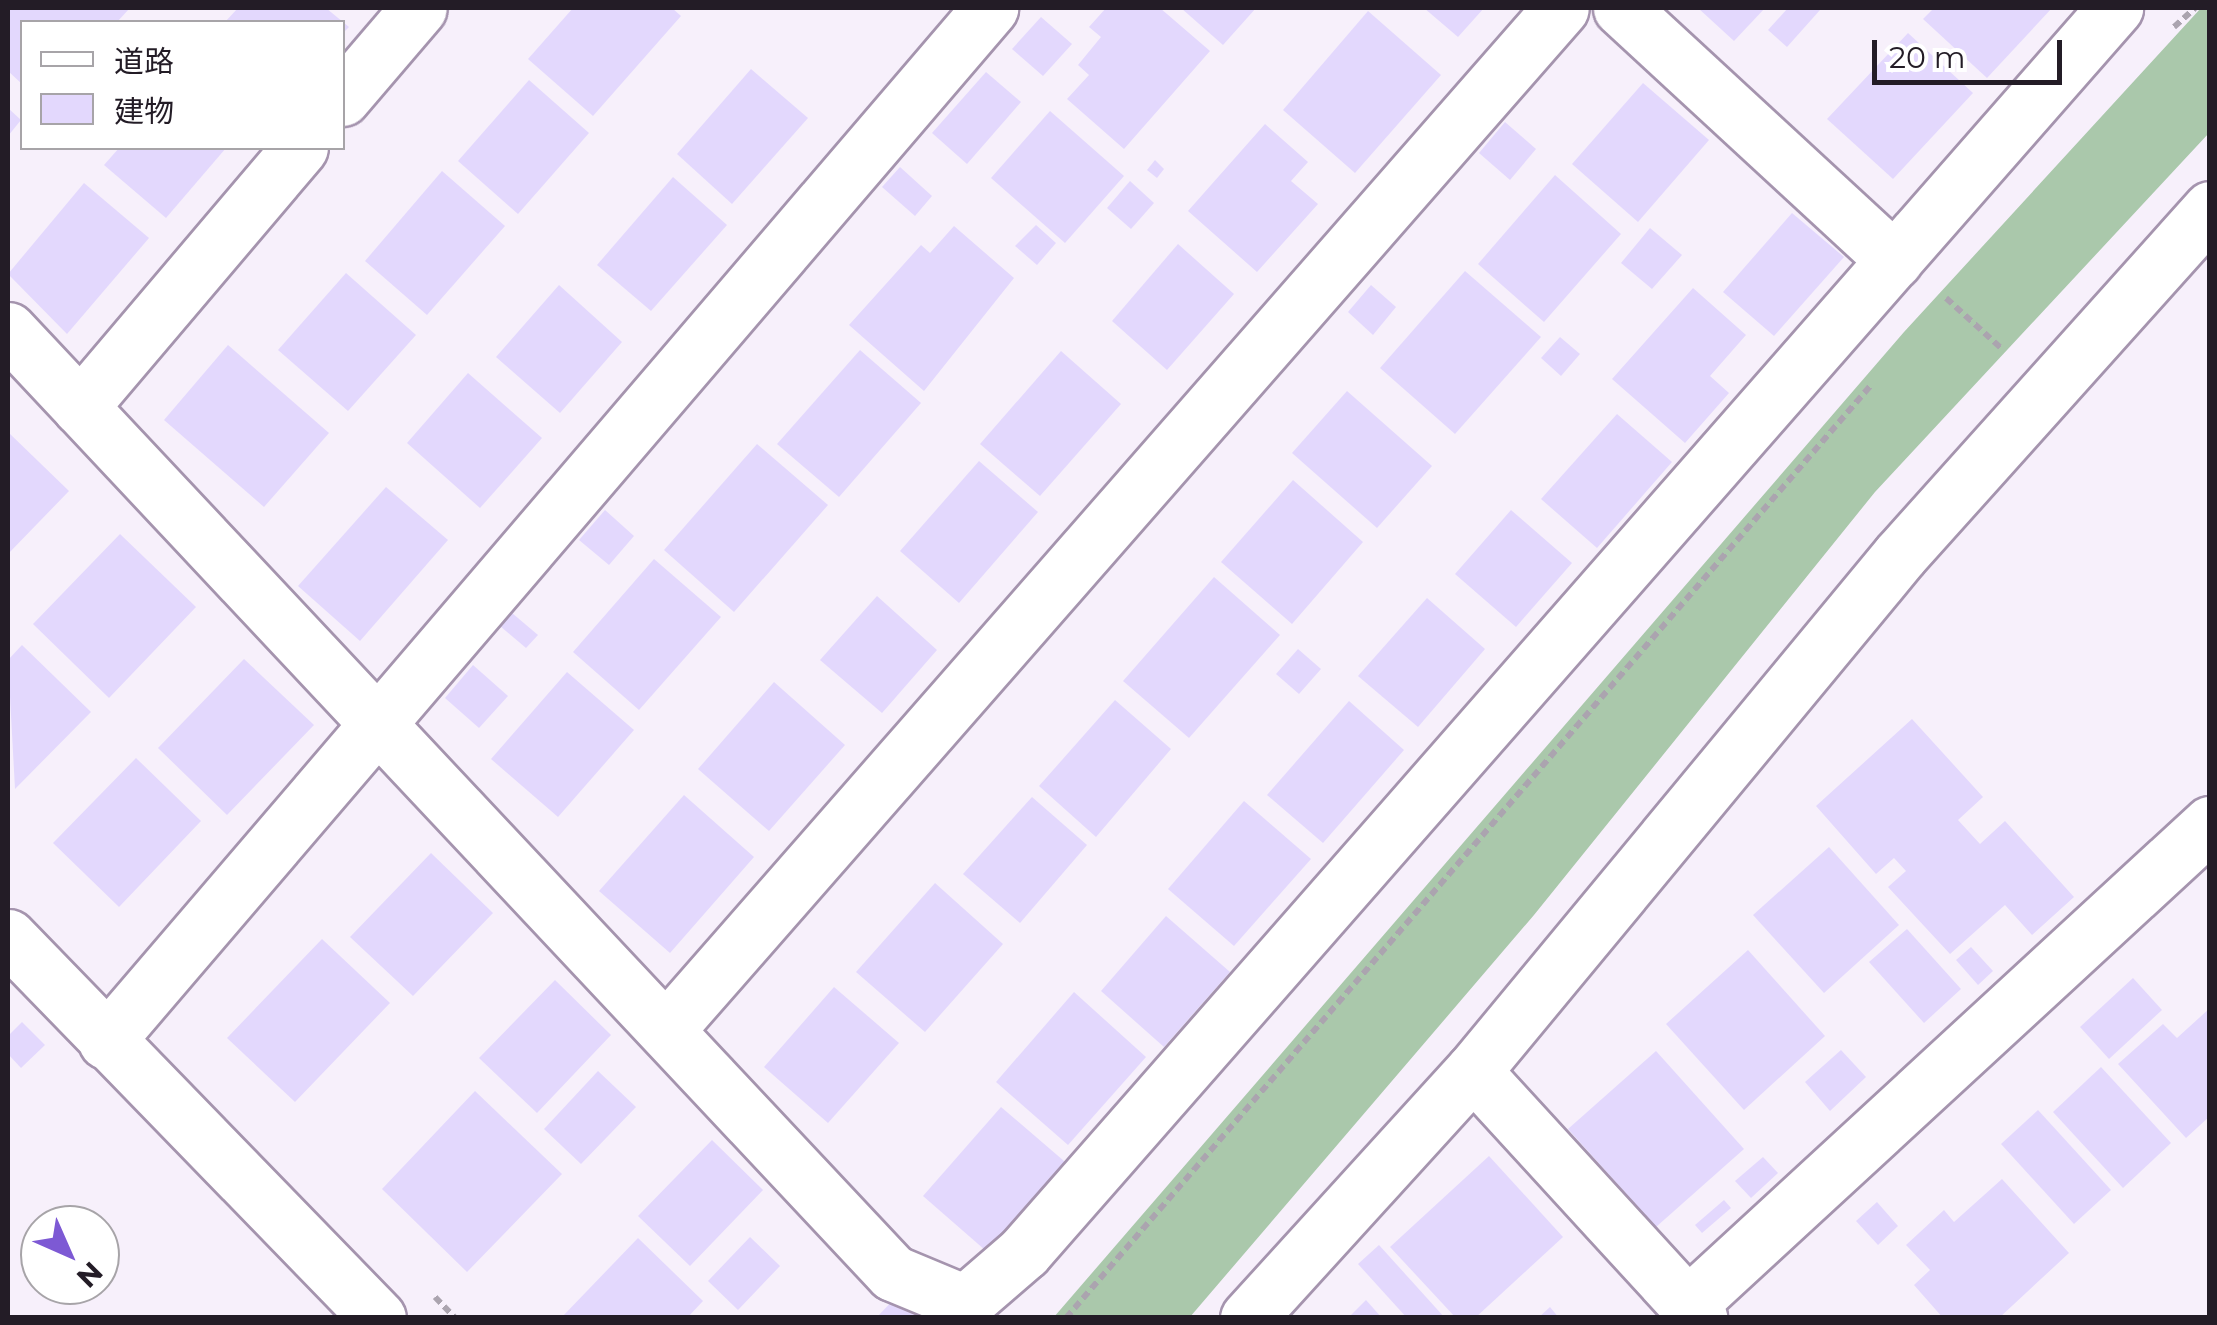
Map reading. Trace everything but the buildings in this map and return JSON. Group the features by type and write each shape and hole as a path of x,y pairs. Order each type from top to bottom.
{"street":[{"path":"345,94 419,8"},
{"path":"106,1042 378,716 990,8"},
{"path":"666,1030 1561,8"},
{"path":"1621,8 1894,260"},
{"path":"8,330 378,716 893,1273 965,1303 1024,1252 2115,8"},
{"path":"80,408 298,150"},
{"path":"1248,1318 1473,1071 2048,390 2210,209"},
{"path":"1473,1071 1694,1311 2210,824"},
{"path":"8,937 378,1318"}],"path":[{"path":"2169,32 2195,8"},
{"path":"1933,314 1958,284"},
{"path":"1946,298 2048,390"},
{"path":"1066,1318 1881,374"}],"green space":[{"path":"2201,8 2209,8 2209,133 1875,492 1534,915 1190,1317 1054,1317 1904,332"}]}
